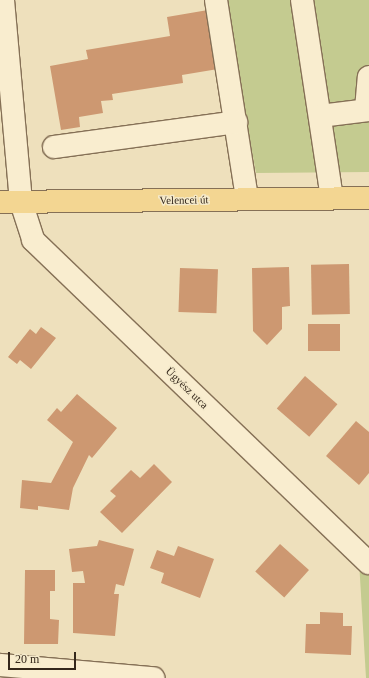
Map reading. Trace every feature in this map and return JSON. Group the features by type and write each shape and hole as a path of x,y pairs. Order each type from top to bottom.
{"main road":[{"name":"Velencei út","path":"11,202 369,198"}],"street":[{"name":"Ügyész utca","path":"3,0 11,202 33,240 369,563"},
{"path":"216,0 247,199"},
{"path":"302,0 332,198"},
{"path":"320,116 367,109 369,77"},
{"path":"54,147 236,122"},
{"path":"0,665 153,678"}],"green space":[{"path":"224,0 369,0 369,172 256,173"},
{"path":"359,561 369,561 369,678 366,678"}],"building":[{"path":"208,10 218,69 182,75 183,83 112,94 113,100 101,101 103,113 79,117 80,127 61,130 50,66 88,59 86,50 170,36 167,17"},
{"path":"349,264 350,314 312,315 311,265"},
{"path":"289,267 290,306 282,307 282,329 267,345 253,331 252,268"},
{"path":"180,268 218,269 216,313 178,312"},
{"path":"308,324 340,324 340,351 308,351"},
{"path":"41,327 56,338 31,369 20,360 17,364 8,357 30,329 36,334"},
{"path":"305,376 337,404 309,437 277,408"},
{"path":"77,394 117,428 92,458 89,455 73,488 69,510 38,506 38,510 20,508 22,480 51,483 73,442 47,420 57,408 61,412"},
{"path":"356,421 369,432 369,473 359,485 326,456"},
{"path":"154,464 172,482 122,533 100,512 116,496 110,491 131,470 140,478"},
{"path":"99,540 134,549 124,586 116,584 114,594 119,594 115,636 73,633 73,583 85,583 83,571 72,572 69,549 97,546"},
{"path":"280,544 309,570 284,598 255,571"},
{"path":"178,546 214,559 200,598 161,583 164,573 150,568 157,550 174,556"},
{"path":"25,570 55,570 55,591 50,591 50,619 59,620 58,644 24,644"},
{"path":"320,612 343,613 343,626 352,626 351,655 305,653 306,624 320,624"}]}
